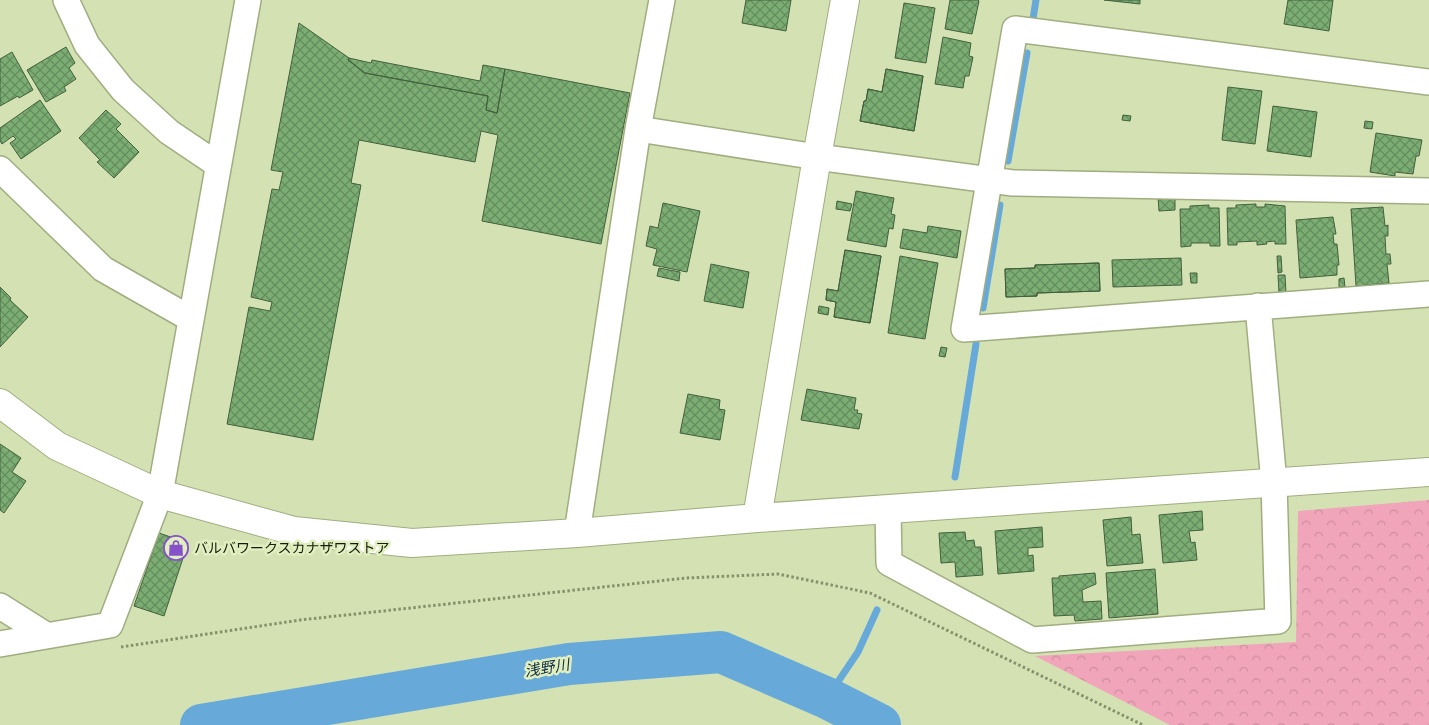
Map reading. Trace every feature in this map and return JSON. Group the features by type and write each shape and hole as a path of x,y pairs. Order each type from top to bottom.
{"street":[{"path":"66,0 87,46 123,90 169,132 218,165"},
{"path":"0,644 110,625 160,494 248,0"},
{"path":"577,532 638,129 662,0"},
{"path":"757,518 845,0"},
{"path":"1429,82 1016,29 964,329 1429,294"},
{"path":"638,129 817,157 1013,183 1429,191"},
{"path":"0,169 103,269 191,319"},
{"path":"888,510 888,563 1032,640 1278,621 1274,483 1258,306"},
{"path":"0,403 57,446 160,494 294,531 402,542 577,532 1429,472"},
{"path":"0,606 46,635"}],"path":[{"path":"118,648 310,619 686,578 778,574 870,593 1143,725"}],"green space":[{"path":"1429,500 1429,725 1170,725 1035,656 1296,642 1298,511"}],"building":[{"path":"746,0 791,0 786,31 742,23"},
{"path":"950,0 979,1 972,34 945,29"},
{"path":"1104,0 1140,0 1140,4"},
{"path":"1288,0 1333,0 1329,31 1284,24"},
{"path":"904,3 935,8 926,63 895,58"},
{"path":"299,23 349,58 348,60 365,73 488,96 486,110 497,113 505,69 630,93 601,244 482,221 498,135 481,131 475,162 359,140 351,183 361,185 313,440 227,424 249,307 270,311 272,302 251,297 272,189 279,190 283,172 271,170"},
{"path":"943,37 971,43 969,56 973,57 969,76 965,76 963,88 935,84"},
{"path":"66,47 75,63 69,68 76,79 64,87 66,91 46,102 27,70"},
{"path":"12,52 33,90 0,106 0,59"},
{"path":"349,58 371,63 372,60 480,81 483,65 505,69 497,113 486,110 488,96 365,73 348,60"},
{"path":"886,69 923,76 914,131 860,121 868,89 882,92"},
{"path":"886,69 923,76 914,131 860,121 868,89 882,92"},
{"path":"1228,87 1262,91 1255,144 1222,140"},
{"path":"40,100 61,131 21,159 10,143 16,139 13,136 2,144 0,141 0,128"},
{"path":"1273,106 1317,112 1311,157 1267,151"},
{"path":"106,110 121,124 116,129 139,152 114,178 97,162 100,160 79,138"},
{"path":"1123,115 1131,116 1130,121 1122,120"},
{"path":"1365,121 1373,122 1372,129 1364,128"},
{"path":"1376,133 1422,140 1419,156 1416,156 1413,174 1395,172 1395,176 1370,172"},
{"path":"856,191 894,198 891,214 895,215 893,229 889,228 886,247 847,240"},
{"path":"1158,197 1175,197 1175,210 1159,211"},
{"path":"837,201 852,204 850,211 836,209"},
{"path":"663,203 700,211 687,272 653,265 657,249 646,246 650,226 658,228"},
{"path":"1256,204 1256,207 1265,207 1265,204 1285,206 1286,244 1275,244 1275,241 1257,245 1257,241 1237,242 1237,245 1228,245 1227,208 1236,208 1236,205"},
{"path":"1209,205 1209,208 1219,208 1220,246 1210,246 1210,243 1191,243 1191,246 1181,247 1180,209 1190,209 1190,206"},
{"path":"1383,207 1385,226 1388,225 1388,236 1385,236 1386,254 1390,254 1391,264 1387,264 1389,283 1356,286 1351,209"},
{"path":"1333,217 1336,234 1333,234 1334,244 1337,244 1339,265 1337,265 1337,275 1300,278 1296,220"},
{"path":"928,226 961,231 957,258 900,248 903,229 927,233"},
{"path":"845,250 881,256 870,323 834,317 836,302 826,300 827,289 838,291"},
{"path":"845,250 881,256 870,323 834,317 836,302 826,300 827,289 838,291"},
{"path":"900,256 938,263 925,339 888,333"},
{"path":"1277,256 1281,256 1282,272 1278,273"},
{"path":"1181,258 1182,285 1113,287 1112,260"},
{"path":"1099,263 1100,291 1037,293 1037,296 1006,297 1005,269 1035,268 1035,265"},
{"path":"1099,263 1100,291 1037,293 1037,296 1006,297 1005,269 1035,268 1035,265"},
{"path":"711,264 749,272 743,308 704,301"},
{"path":"659,268 680,272 679,281 657,276"},
{"path":"1190,273 1197,273 1197,283 1191,283"},
{"path":"1278,275 1285,275 1286,293 1279,293"},
{"path":"1344,278 1345,287 1339,287 1339,279"},
{"path":"0,287 11,298 10,300 28,317 0,347"},
{"path":"819,306 829,308 828,315 818,313"},
{"path":"941,347 947,348 945,357 939,356"},
{"path":"807,389 856,398 854,410 858,410 857,413 862,414 859,429 801,420"},
{"path":"688,394 720,400 719,409 725,410 720,440 680,433"},
{"path":"0,444 21,458 12,472 26,481 4,513 0,510"},
{"path":"1202,511 1203,530 1189,531 1191,543 1195,542 1197,560 1163,563 1159,515"},
{"path":"1131,517 1132,535 1140,534 1143,563 1107,566 1103,520"},
{"path":"1042,527 1043,547 1028,548 1028,556 1033,555 1034,571 998,574 995,531"},
{"path":"965,532 966,541 974,540 975,547 981,547 983,575 956,577 955,562 941,563 939,533"},
{"path":"159,533 188,543 164,616 134,606"},
{"path":"1155,569 1158,614 1109,618 1106,573"},
{"path":"1095,573 1096,584 1082,590 1083,602 1101,601 1102,619 1075,621 1074,615 1054,616 1052,578"}],"waterway":[{"path":"1033,19 1036,0"},
{"path":"1008,161 1027,53"},
{"path":"983,308 1000,205"},
{"path":"955,477 976,344"},
{"path":"827,698 858,652 877,610"},
{"name":"浅野川","path":"201,725 569,664 721,652 827,698 880,725"}],"place":[{"name":"バルバワークスカナザワストア","path":"176,548"}]}
